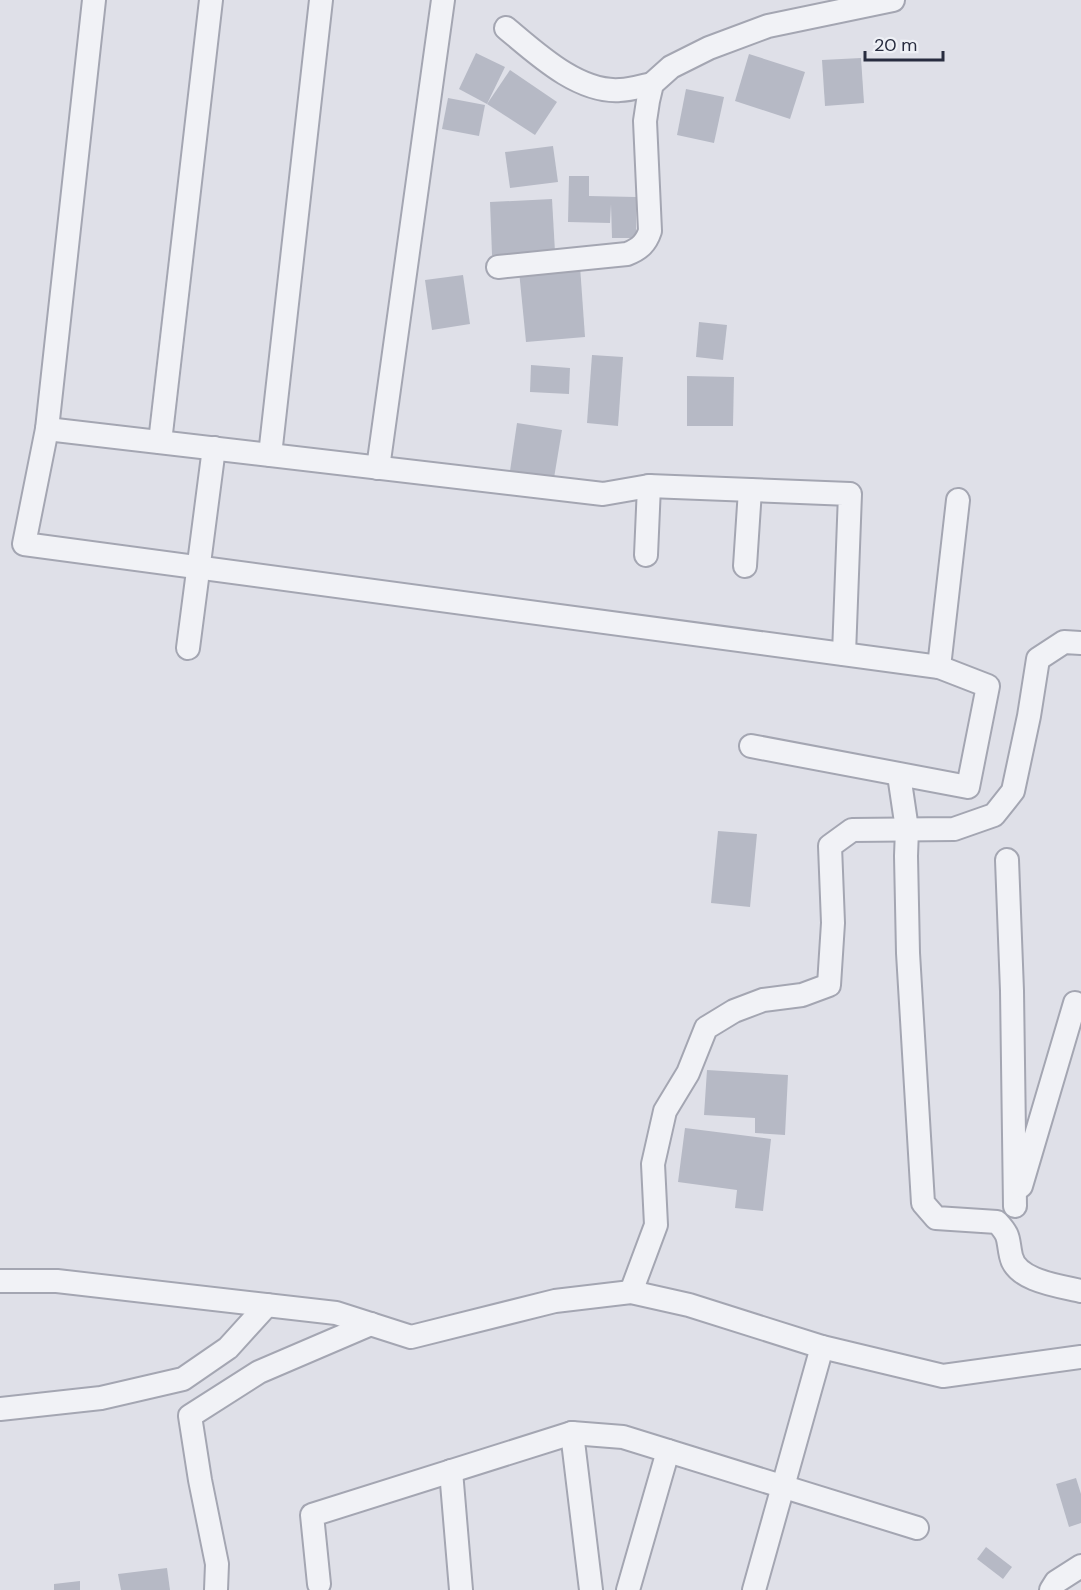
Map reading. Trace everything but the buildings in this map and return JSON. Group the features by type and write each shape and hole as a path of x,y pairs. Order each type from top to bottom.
{"street":[{"path":"94,0 47,429 24,544 939,667 988,686 968,787 751,746"},
{"path":"160,442 211,0"},
{"path":"270,455 321,0"},
{"path":"378,468 443,0"},
{"path":"506,28 549,64 589,85 619,91 652,84 671,67 709,48 768,26 893,0"},
{"path":"498,267 627,254 637,250 647,241 650,231 645,121 652,84"},
{"path":"47,429 603,494 649,486 850,494 844,654"},
{"path":"188,648 214,448"},
{"path":"646,555 649,486"},
{"path":"745,566 750,490"},
{"path":"939,667 958,500"},
{"path":"631,1292 656,1225 653,1164 665,1111 688,1073 706,1028 734,1011 763,1000 802,995 829,985 833,923 830,846 852,830 954,829 994,815 1012,791 1029,716 1038,659 1064,642 1081,643"},
{"path":"899,775 907,829 908,952 923,1203 936,1218 997,1222 1007,1233"},
{"path":"1007,860 1012,991 1015,1206"},
{"path":"1075,1003 1007,1233 1011,1257 1016,1268 1028,1277 1081,1291"},
{"path":"0,1281 57,1281 336,1313 411,1337 555,1301 631,1292 689,1305 822,1347 943,1376 1081,1357"},
{"path":"0,1409 101,1398 183,1379 228,1347 267,1305"},
{"path":"216,1590 217,1564 190,1416 259,1372 371,1324"},
{"path":"754,1590 822,1347"},
{"path":"319,1584 312,1515 572,1433 623,1437 917,1528"},
{"path":"572,1433 591,1590"},
{"path":"628,1590 668,1451"},
{"path":"451,1471 461,1590"},
{"path":"1051,1590 1056,1582 1081,1566"}]}
